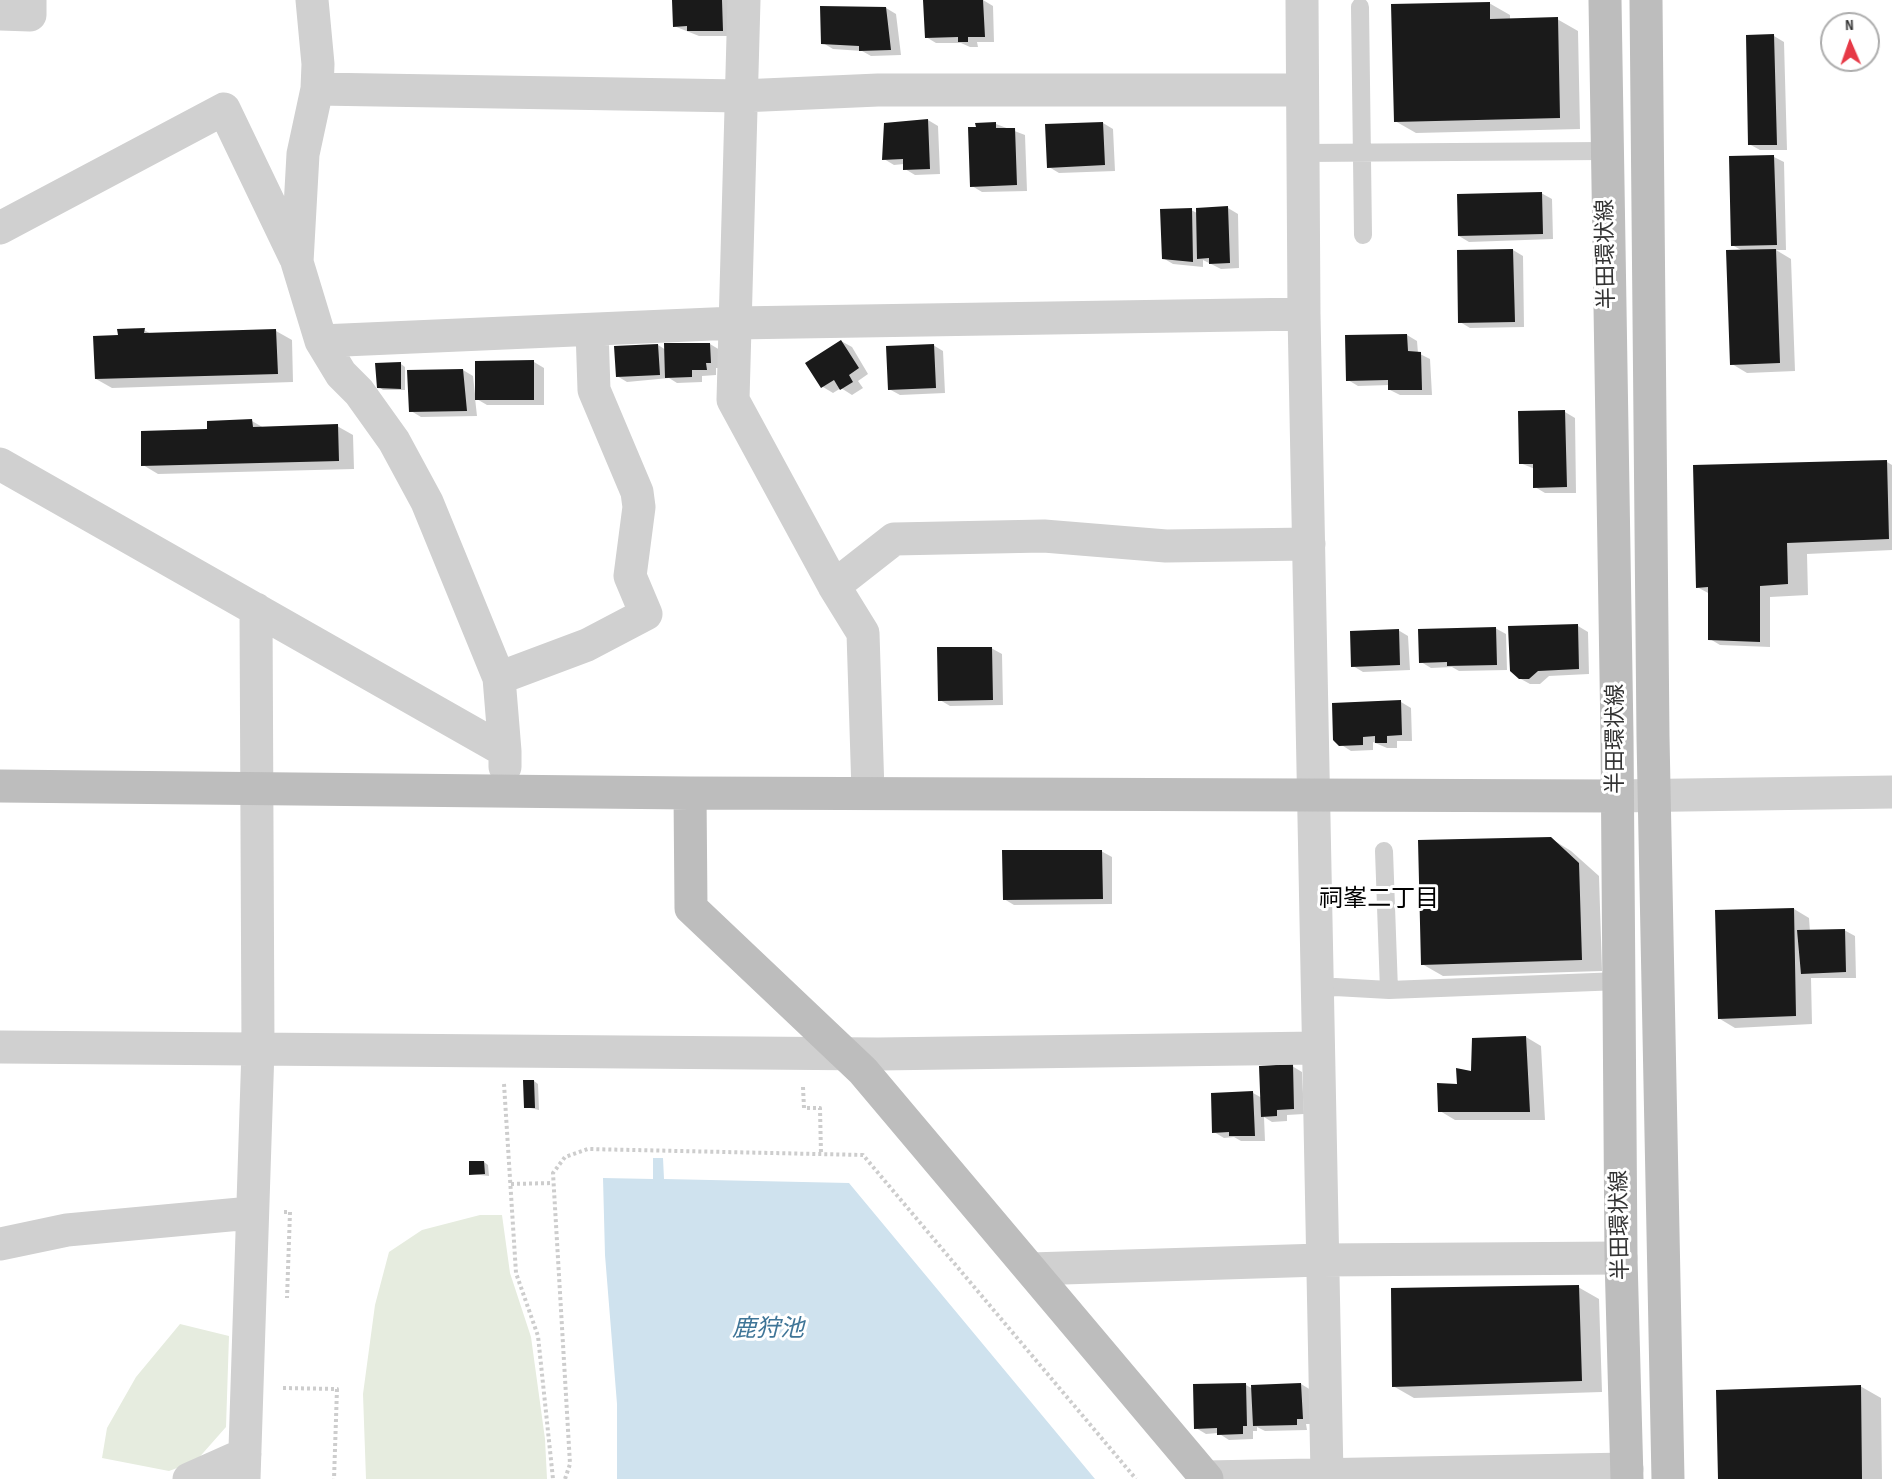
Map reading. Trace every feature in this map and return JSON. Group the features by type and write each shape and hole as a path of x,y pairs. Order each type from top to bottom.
{"main road":[{"name":"半田環状線","path":"1605,0 1605,151 1617,736 1621,1258 1627,1474"},
{"name":"半田環状線","path":"1646,0 1654,796 1668,1479"},
{"path":"0,786 690,793 1616,796"},
{"path":"690,793 691,908 863,1071 1206,1478"}],"street":[{"path":"0,14 30,15 30,0"},
{"path":"297,262 303,154 317,88 318,64 312,0"},
{"path":"744,0 734,400 834,586 863,633 868,792"},
{"path":"1302,0 1304,314 1327,1474"},
{"path":"317,88 741,96 878,90 1302,90"},
{"path":"0,228 224,109 297,262 321,341 341,374 359,392 394,441 427,502 499,678 506,790"},
{"path":"321,341 735,323 1304,314"},
{"path":"499,678 587,645 646,614 630,576 639,507 637,492 594,390 592,330"},
{"path":"0,464 505,751"},
{"path":"834,586 894,539 1044,536 1166,546 1309,544"},
{"path":"189,1479 244,1466 258,1049 256,609"},
{"path":"1616,796 1892,792"},
{"path":"0,1047 842,1053 1317,1048"},
{"path":"0,1244 67,1230 251,1213"},
{"path":"1031,1269 1321,1260 1621,1258"},
{"path":"1206,1478 1327,1474 1627,1474"}],"lane":[{"path":"1360,7 1363,235"},
{"path":"1303,153 1605,151"},
{"path":"1384,851 1389,990"},
{"path":"1318,992 1335,987 1389,990 1620,981"}],"path":[{"path":"502,1051 516,1272 538,1336 554,1479"},
{"path":"820,1108 821,1154"},
{"path":"566,1479 570,1464 553,1173 558,1163 576,1151 588,1149 863,1155 1136,1479"},
{"path":"511,1184 553,1183"},
{"path":"283,1388 337,1389 334,1479"}],"shaded area":[{"path":"480,1215 502,1215 510,1273 531,1337 545,1439 547,1479 366,1479 363,1394 375,1305 389,1252 422,1230"},
{"path":"180,1324 229,1336 226,1427 196,1461 169,1471 102,1458 107,1428 136,1377"}],"water":[{"name":"鹿狩池","path":"653,1158 663,1158 664,1179 849,1183 1095,1479 617,1479 617,1404 605,1255 603,1178 653,1179"}],"building":[{"path":"672,0 722,0 723,31 687,31 687,26 673,27"},
{"path":"923,0 983,0 985,37 968,37 968,42 958,42 958,37 925,38"},
{"path":"1490,2 1490,19 1558,17 1560,118 1394,122 1391,4"},
{"path":"820,6 886,7 891,50 859,51 859,46 821,44"},
{"path":"1774,34 1777,145 1748,145 1746,35"},
{"path":"928,119 930,169 903,170 903,159 882,160 884,123"},
{"path":"996,122 996,128 1015,128 1017,185 970,187 968,127 976,127 975,123"},
{"path":"1103,122 1105,165 1047,168 1045,124"},
{"path":"1774,155 1777,245 1731,246 1729,156"},
{"path":"1542,192 1543,234 1458,236 1457,194"},
{"path":"1228,206 1230,263 1209,264 1209,258 1197,259 1196,208"},
{"path":"1192,208 1193,262 1162,259 1160,209"},
{"path":"1513,249 1515,322 1458,323 1457,250"},
{"path":"1776,249 1780,363 1730,365 1726,250"},
{"path":"145,328 144,333 276,329 278,374 95,379 93,336 118,335 117,329"},
{"path":"1407,334 1408,351 1421,352 1422,390 1388,390 1388,380 1346,381 1345,335"},
{"path":"841,340 859,368 849,375 853,382 840,390 834,380 821,388 805,363"},
{"path":"664,343 710,343 711,363 706,363 707,370 692,370 692,377 665,378"},
{"path":"658,344 660,375 616,377 614,346"},
{"path":"934,344 936,388 888,390 886,346"},
{"path":"534,360 534,400 475,400 475,361"},
{"path":"401,362 401,389 377,388 375,363"},
{"path":"463,369 467,411 409,412 407,370"},
{"path":"1565,410 1567,487 1533,488 1533,464 1519,464 1518,411"},
{"path":"252,419 253,427 338,424 339,461 141,466 141,431 207,429 207,421"},
{"path":"1887,460 1889,539 1787,543 1788,584 1760,586 1760,642 1708,640 1708,587 1696,588 1693,465"},
{"path":"1578,624 1579,669 1538,671 1529,679 1519,679 1510,671 1508,626"},
{"path":"1496,627 1497,665 1447,666 1447,662 1419,663 1418,629"},
{"path":"1399,629 1400,665 1351,667 1350,631"},
{"path":"937,647 992,647 993,700 938,701"},
{"path":"1401,700 1402,735 1387,736 1387,743 1375,743 1375,736 1363,737 1363,745 1339,746 1333,740 1332,703"},
{"path":"1551,837 1579,863 1582,960 1421,965 1418,840"},
{"path":"1002,850 1102,850 1103,899 1003,900"},
{"path":"1794,908 1796,1016 1718,1019 1715,910"},
{"path":"1845,929 1846,972 1801,974 1797,930"},
{"path":"1526,1036 1530,1112 1438,1112 1437,1083 1457,1084 1456,1068 1471,1071 1472,1038"},
{"path":"1293,1064 1294,1109 1277,1110 1277,1116 1261,1117 1259,1066"},
{"path":"523,1080 534,1080 535,1108 524,1108"},
{"path":"1253,1091 1255,1136 1229,1136 1229,1132 1212,1133 1211,1093"},
{"path":"469,1161 484,1161 485,1174 469,1175"},
{"path":"1579,1285 1582,1381 1392,1387 1391,1288"},
{"path":"1246,1383 1247,1426 1243,1426 1243,1434 1217,1435 1217,1428 1194,1429 1193,1384"},
{"path":"1301,1383 1303,1419 1297,1419 1297,1425 1253,1426 1251,1385"},
{"path":"1861,1385 1862,1479 1718,1479 1716,1390"}],"district":[{"name":"祠峯二丁目","path":"1379,900"}]}
